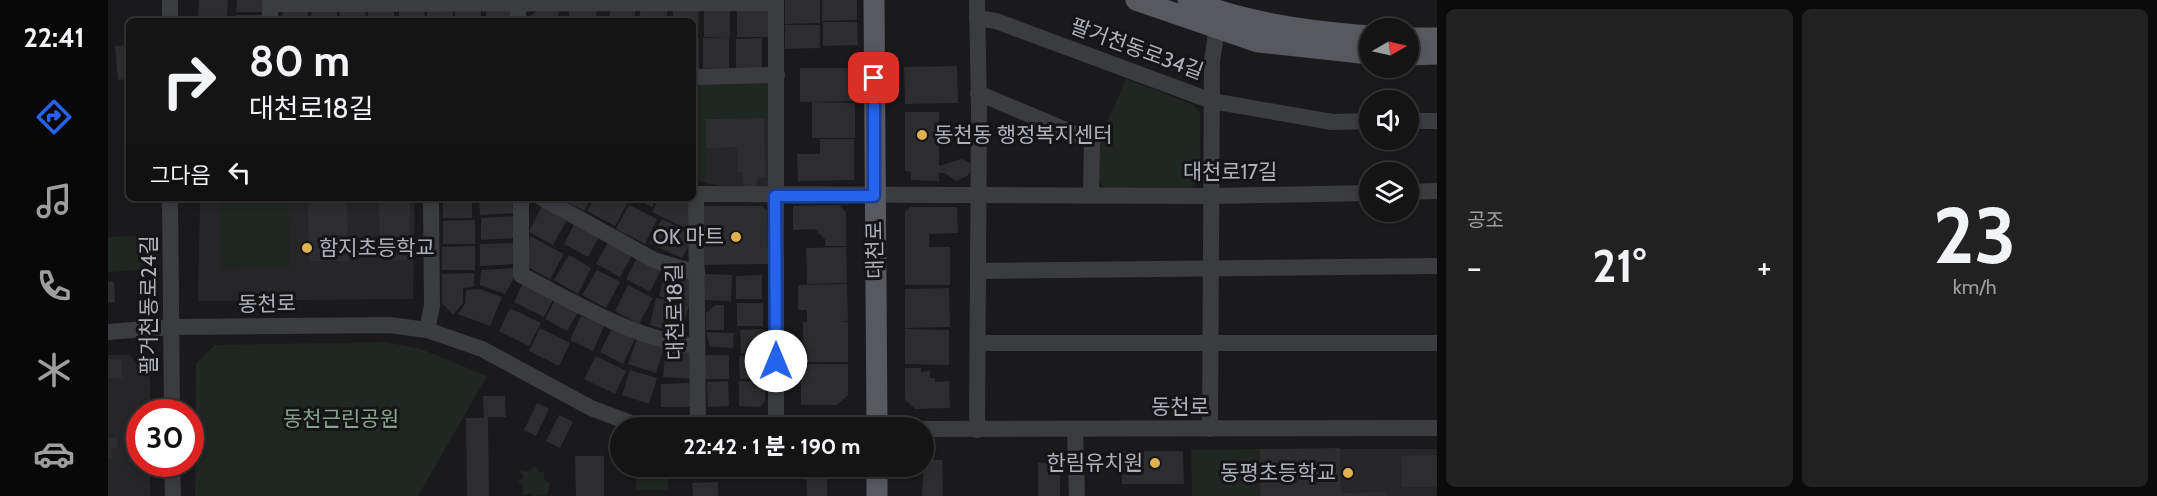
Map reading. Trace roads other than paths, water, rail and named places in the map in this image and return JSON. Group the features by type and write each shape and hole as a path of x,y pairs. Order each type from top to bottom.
{"main road":[{"name":"대천로","path":"874,0 877,417"},
{"path":"1136,0 1258,42 1359,53"},
{"path":"1188,0 1223,13 1300,30 1359,35"},
{"path":"1419,38 1437,38"},
{"path":"1419,55 1437,54"},
{"path":"877,477 877,496"}],"street":[{"path":"170,0 170,18"},
{"path":"977,0 979,196 977,430"},
{"path":"518,1 518,18"},
{"path":"270,8 518,1 776,1 776,417"},
{"name":"팔거천동로34길","path":"977,18 996,21 1212,101 1332,122 1359,121"},
{"name":"팔거천동로34길","path":"1210,429 1212,61 1217,28"},
{"path":"696,77 777,75"},
{"path":"978,93 1092,141 1091,194"},
{"path":"1419,121 1437,121"},
{"path":"1419,192 1437,191"},
{"name":"대천로17길","path":"874,196 1091,194 1213,196 1359,193"},
{"name":"대천로18길","path":"696,195 874,196"},
{"name":"팔거천동로24길","path":"170,201 172,399"},
{"path":"427,330 432,306 431,201"},
{"path":"521,201 521,275 636,334 668,343 697,346"},
{"path":"547,201 654,260 697,273"},
{"name":"대천로18길","path":"694,201 698,417"},
{"path":"979,271 1437,266"},
{"name":"동천로","path":"108,332 172,327 389,325 427,330 482,349 591,408 615,417"},
{"path":"978,343 1437,343"},
{"name":"동천로","path":"934,429 1437,428"},
{"path":"1075,430 1077,496"},
{"path":"172,477 173,496"}],"place":[{"name":"동천동 행정복지센터","path":"922,135"},
{"name":"OK 마트","path":"736,237"},
{"name":"함지초등학교","path":"307,248"},
{"name":"한림유치원","path":"1155,463"},
{"name":"동평초등학교","path":"1348,473"}],"park label":[{"name":"동천근린공원","path":"341,419"}]}
